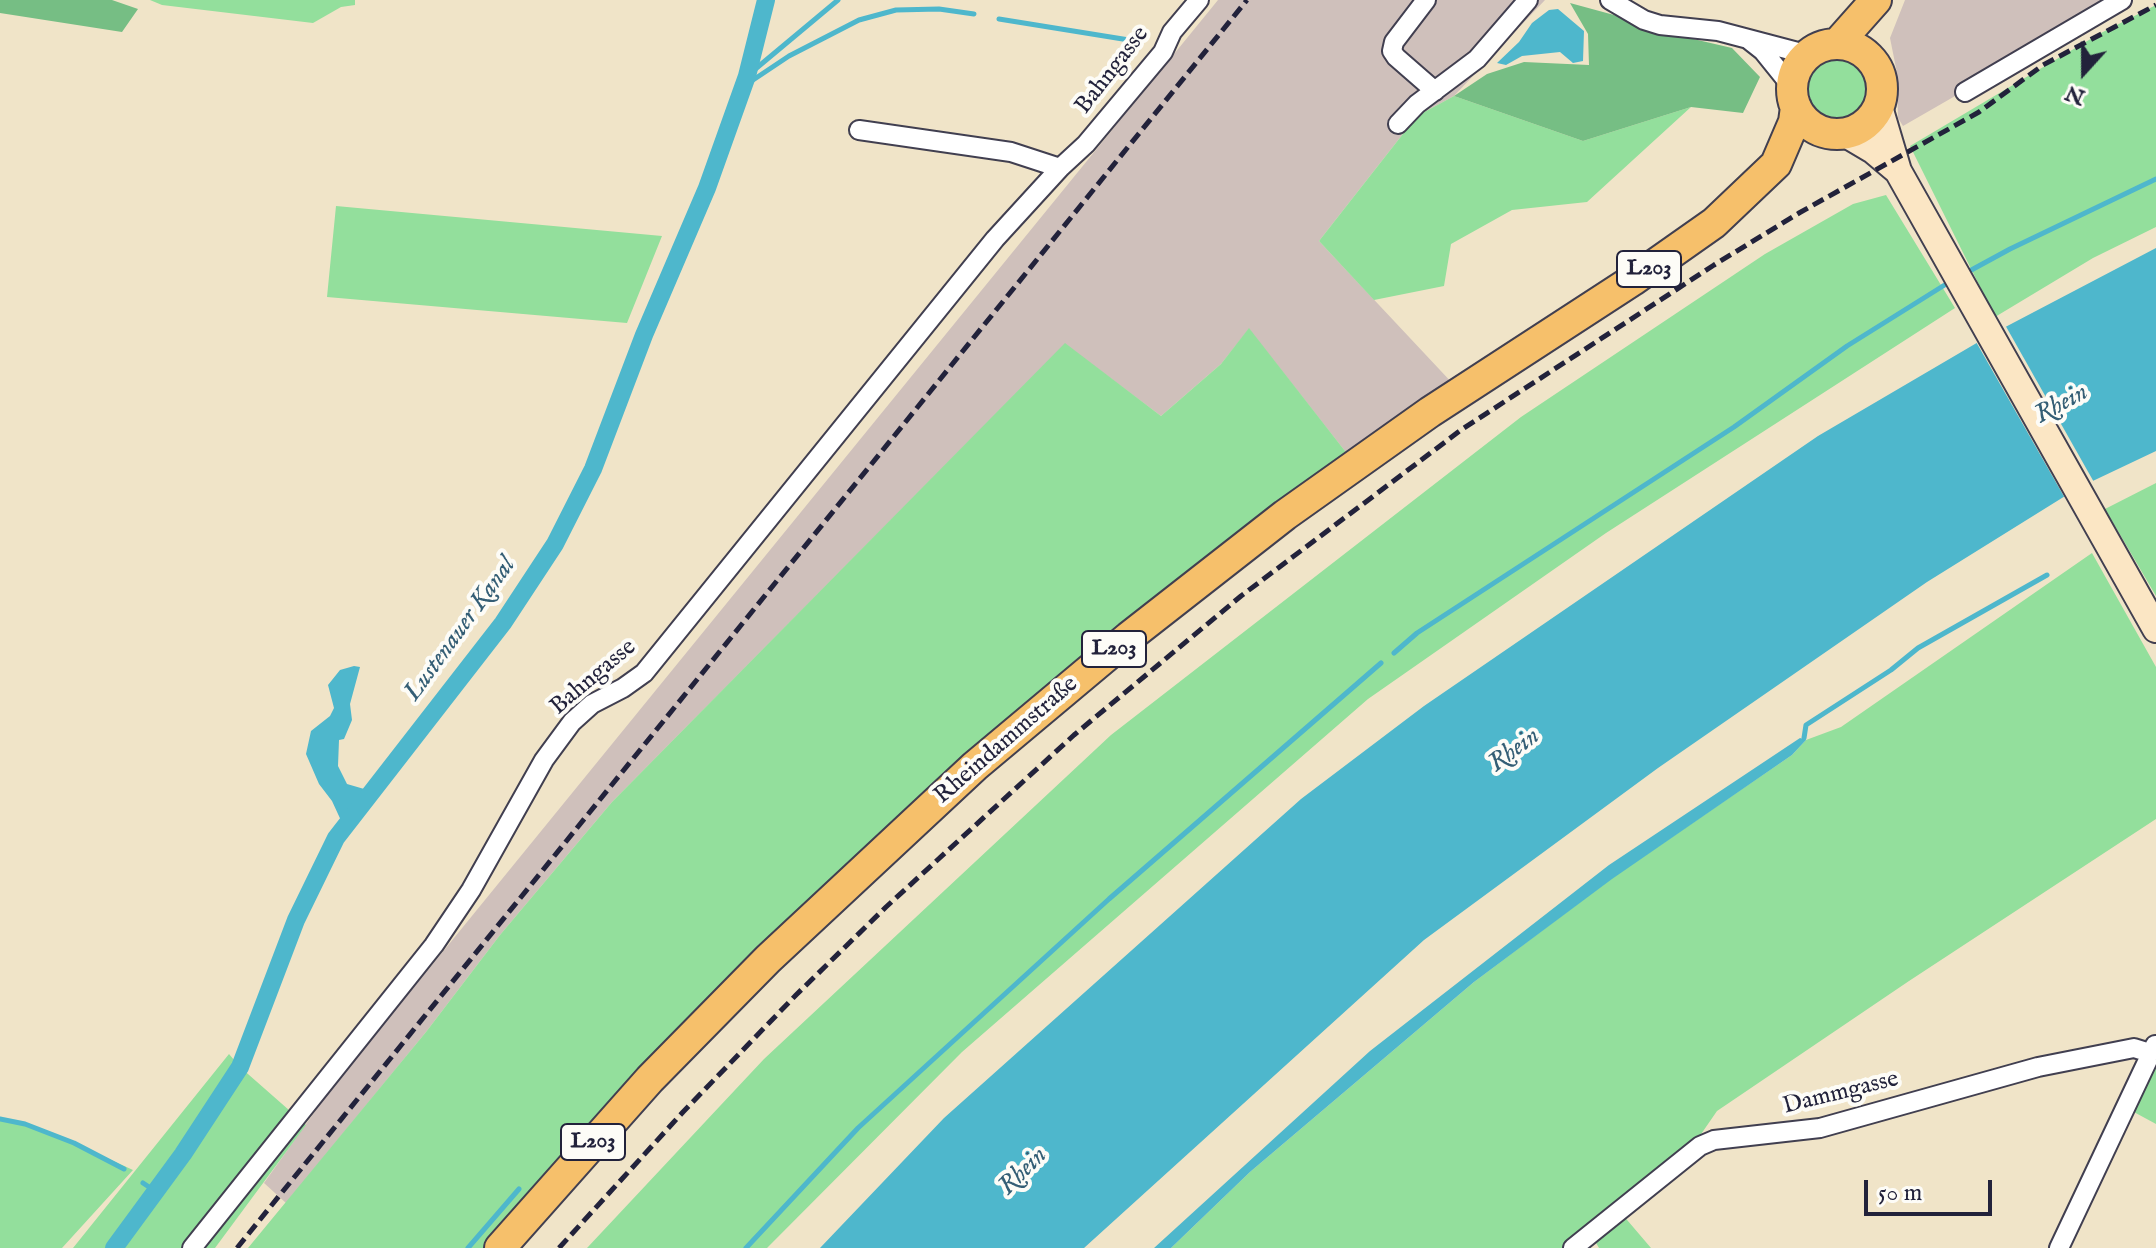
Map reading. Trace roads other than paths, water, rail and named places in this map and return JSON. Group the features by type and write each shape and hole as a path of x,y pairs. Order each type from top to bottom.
{"main road":[{"path":"1837,44 1879,0"},
{"path":"1869,58 1879,0"},
{"path":"1809,55 1822,47 1837,44 1860,51 1877,69 1882,81 1879,107 1898,171 2156,629"},
{"name":"L203","path":"1776,164 1794,122 1794,97 1800,64 1809,55"},
{"path":"1794,97 1803,118 1873,150 1898,171"},
{"name":"L203","path":"1776,164 1835,133 1860,129 1879,107"},
{"name":"Rheindammstraße","path":"500,1248 650,1079 768,959 975,766 1129,637 1285,515 1430,412 1714,223 1776,164"}],"street":[{"name":"Bahngasse","path":"192,1248 434,945 471,890 544,760 572,722 592,704 644,673 986,249 1106,122 1163,52 1172,32 1199,0"},
{"path":"1426,0 1394,42 1392,51 1435,91"},
{"path":"1398,124 1417,104 1477,59 1528,0"},
{"path":"1610,0 1644,20 1660,25 1718,31 1809,55"},
{"path":"1965,92 2122,0"},
{"path":"1747,38 1763,51 1794,97"},
{"path":"859,130 1011,152 1060,168"},
{"name":"Dammgasse","path":"1573,1248 1700,1146 1714,1140 1820,1128 2038,1067 2134,1048 2153,1048"},
{"path":"2059,1248 2153,1048"}],"water":[{"path":"1558,9 1584,31 1583,61 1573,63 1560,52 1522,56 1506,65 1497,63 1519,42 1532,23 1549,10"},
{"name":"Rhein","path":"2156,248 2156,451 2078,488 1927,582 1658,768 1424,940 1084,1248 820,1248 944,1118 1301,799 1424,706 1818,436 1992,334"},
{"path":"360,667 350,704 352,720 344,739 339,740 338,766 347,784 371,791 344,827 306,754 311,731 330,716 334,708 328,685 340,670"},
{"path":"1800,738 1806,740 1792,755 1612,879 1474,982 1250,1172 1171,1248 1154,1248 1370,1051 1609,865"}],"waterway":[{"name":"Lustenauer Kanal","path":"114,1248 183,1154 240,1067 296,920 336,838 503,623 555,544 593,469 644,335 707,188 747,76 766,0"},
{"path":"747,76 838,0"},
{"path":"744,86 789,56 859,20 896,10 939,9 974,14"},
{"path":"999,19 1129,40"},
{"path":"1964,274 2156,179"},
{"path":"1394,653 1417,633 1734,427 1847,346 1951,281"},
{"path":"1804,738 1806,725 1891,670 1918,648 2047,575"},
{"path":"746,1248 858,1128 1109,899 1381,663"},
{"path":"0,1119 25,1124 74,1143 124,1169"},
{"path":"143,1183 155,1191"},
{"path":"468,1248 519,1189"}],"railway":[{"path":"237,1248 1247,0"},
{"path":"559,1248 683,1112 886,907 1074,735 1241,596 1461,430 1714,265 1799,213 1979,112 2043,65 2156,5"}]}
